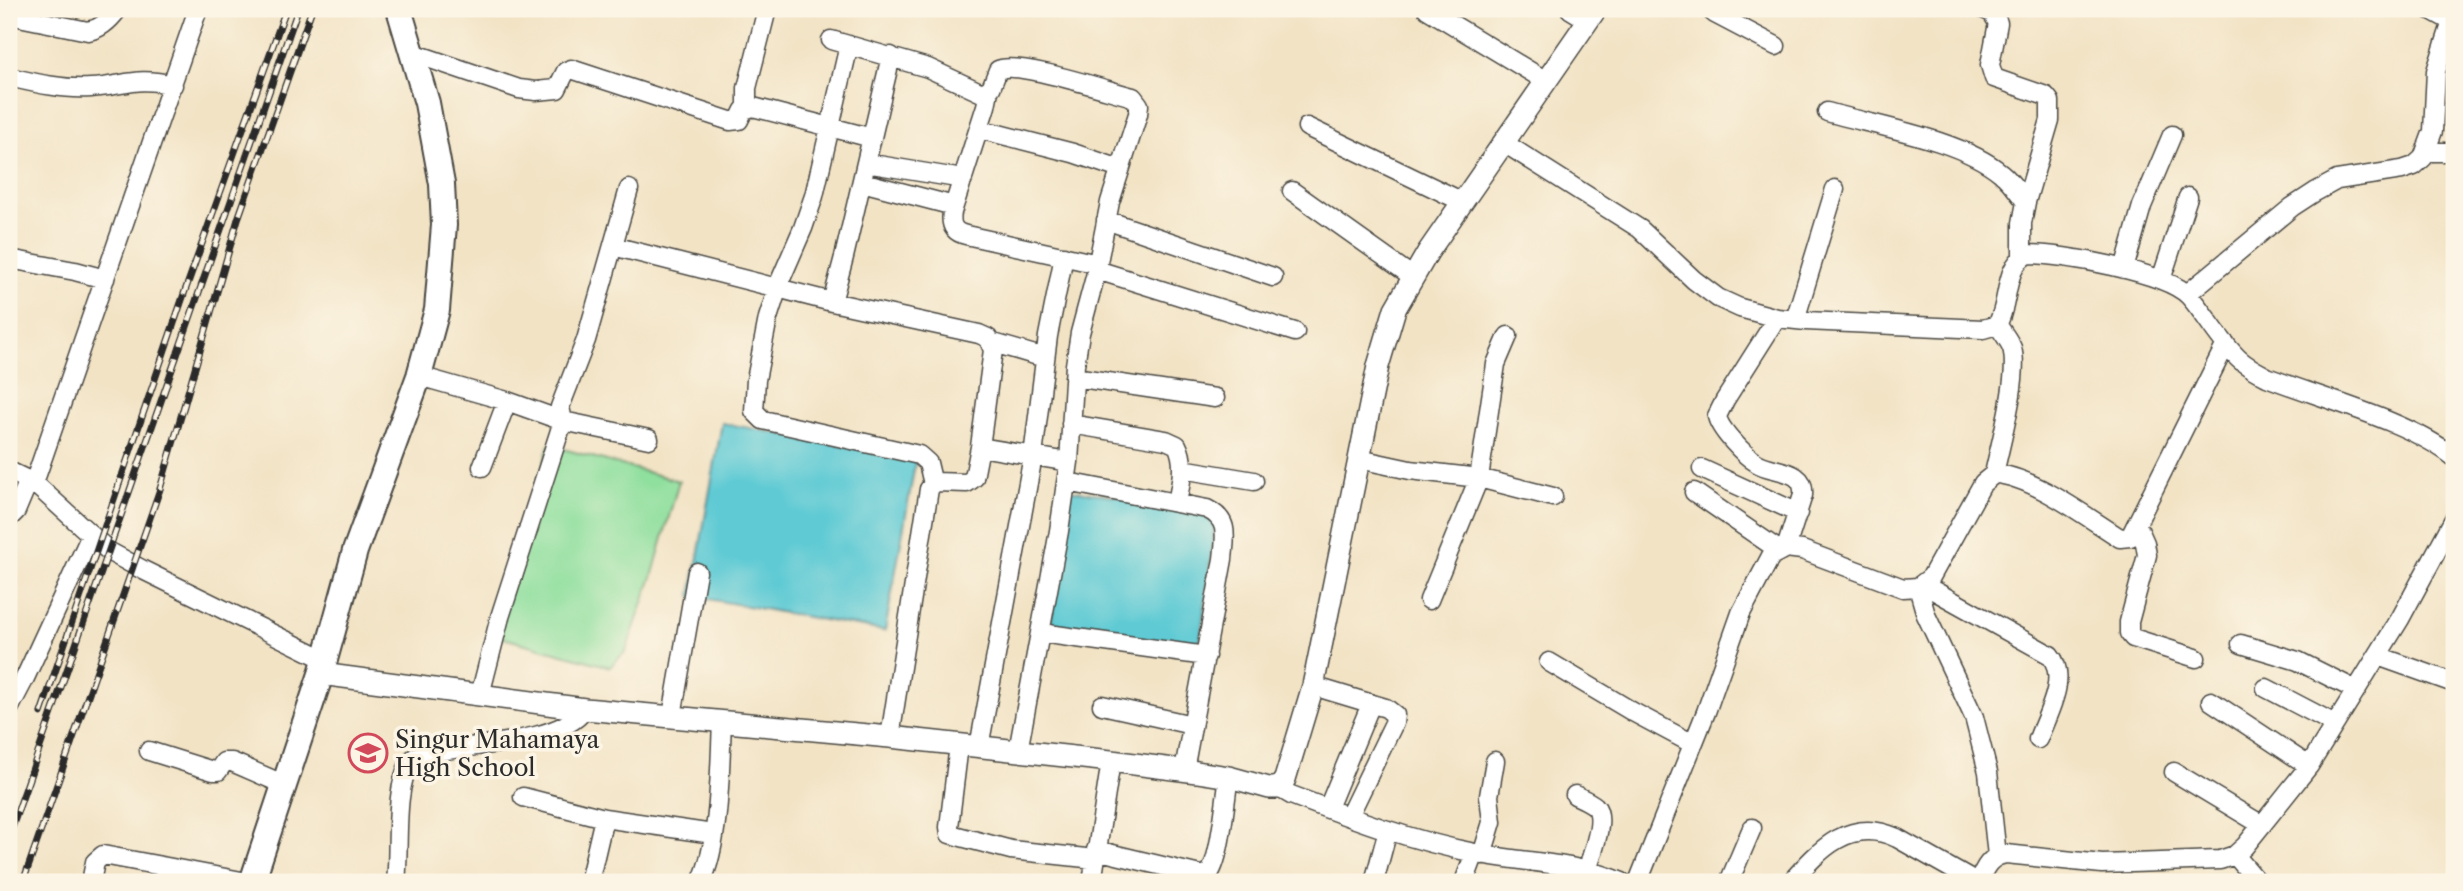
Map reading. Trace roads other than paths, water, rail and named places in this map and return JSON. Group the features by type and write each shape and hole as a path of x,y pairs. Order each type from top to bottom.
{"main road":[{"path":"250,882 323,667 355,551 419,376 437,310 444,225 442,184 435,142 399,9"}],"street":[{"path":"9,15 88,31 106,23 118,9"},
{"path":"9,518 16,511 32,482 198,9"},
{"path":"413,53 519,89 557,89 566,71 571,69 730,121 739,120 747,108 747,88 766,9"},
{"path":"1427,9 1546,81"},
{"path":"1709,9 1776,46"},
{"path":"1504,143 1640,229 1694,280 1718,298 1754,313 1786,319 1983,329 1997,324 2002,318 2013,269 2022,257 2022,223 2026,202 2050,120 2050,101 2040,93 1994,78 1990,65 1998,23 1992,13 1983,9"},
{"path":"2187,294 2292,207 2315,192 2337,180 2402,170 2414,166 2423,158 2433,131 2436,71 2453,18 2428,9"},
{"path":"1279,788 1285,779 1313,686 1384,340 1395,309 1413,277 1546,81 1585,12"},
{"path":"831,40 928,68 979,92 989,91"},
{"path":"849,45 809,212 777,287 762,342 753,404 757,416 775,423 919,455 928,463 933,484"},
{"path":"832,302 891,56"},
{"path":"1018,751 1067,482 1074,377 1080,333 1097,267 1106,220 1138,114 1138,101 1133,97 1052,75 1009,66 998,70 954,206 952,223 955,231 1065,256 1097,267 1295,332"},
{"path":"9,77 80,89 141,80 173,85"},
{"path":"747,108 753,107 872,138"},
{"path":"1827,111 1938,142 1969,155 1999,171 2026,202"},
{"path":"1307,127 1463,202"},
{"path":"979,130 1073,153 1120,169"},
{"path":"2124,269 2142,206 2172,135"},
{"path":"2426,152 2454,152"},
{"path":"866,163 963,179"},
{"path":"862,182 954,206"},
{"path":"481,695 500,617 563,421 560,407 586,341 629,189"},
{"path":"1638,882 1741,613 1764,567 1772,556 1783,549 1798,513 1804,488 1798,477 1757,463 1721,428 1718,422 1719,411 1786,319 1835,189"},
{"path":"1292,191 1413,277"},
{"path":"2161,280 2188,197"},
{"path":"1106,220 1273,277"},
{"path":"614,246 832,302 979,334 990,342 1045,358"},
{"path":"2022,257 2038,254 2124,269 2161,280 2187,294 2240,360 2267,377 2399,427 2433,443 2454,457"},
{"path":"1065,256 1045,358 1033,456 949,827 950,834 1011,850 1096,855 1199,879 1208,874 1215,863 1228,777"},
{"path":"9,259 104,279"},
{"path":"1994,474 2012,382 2013,362 2011,348 1997,324"},
{"path":"1430,600 1479,478 1496,364 1508,336"},
{"path":"891,737 929,489 933,484 970,482 974,478 993,350 990,342"},
{"path":"1921,586 1931,577 1983,483 1994,474 2003,474 2037,487 2120,538 2130,537 2226,344"},
{"path":"419,376 507,401 563,421 649,439"},
{"path":"1074,377 1215,398"},
{"path":"482,467 507,401"},
{"path":"1071,424 1173,442 1181,453 1182,469 1177,502"},
{"path":"980,447 1069,462"},
{"path":"1359,459 1410,470 1479,478 1553,497"},
{"path":"1182,469 1254,481"},
{"path":"1702,469 1798,513"},
{"path":"9,471 32,482 110,551 323,667 481,695 584,709 891,737 1228,777 1269,788 1279,788 1291,795 1388,830 1478,854 1622,882"},
{"path":"1067,482 1177,502 1214,512 1224,526 1223,559 1184,770"},
{"path":"1694,492 1783,549 1802,550 1903,588 1921,586 2050,654 2055,660 2057,684 2038,739"},
{"path":"1791,882 1836,838 1849,832 1869,830 1897,838 1977,882 1989,862 1997,856 2006,855 2102,864 2220,860 2235,855 2309,766 2378,656 2454,519"},
{"path":"2137,525 2146,543 2147,555 2129,622 2129,632 2133,638 2196,658"},
{"path":"9,709 91,535"},
{"path":"672,716 697,572"},
{"path":"1921,586 1926,615 1974,717 1988,772 1997,856"},
{"path":"1041,633 1206,656"},
{"path":"2241,644 2298,661 2356,690"},
{"path":"2378,656 2454,683"},
{"path":"1549,662 1692,744"},
{"path":"1313,686 1390,710 1395,715 1394,723 1349,816"},
{"path":"2266,688 2335,724"},
{"path":"2211,701 2309,766"},
{"path":"1328,808 1371,704"},
{"path":"1102,705 1192,725"},
{"path":"396,882 398,815 408,767 414,757 424,753 472,748 548,733 570,724 584,709"},
{"path":"701,882 707,869 713,834 723,721"},
{"path":"149,751 214,771 218,771 224,762 232,762 285,785"},
{"path":"1092,882 1111,761"},
{"path":"1464,882 1492,822 1489,792 1495,761"},
{"path":"2174,772 2262,825"},
{"path":"1575,795 1595,806 1598,811 1598,876"},
{"path":"523,797 604,817 713,834"},
{"path":"589,882 604,817"},
{"path":"1729,882 1752,828"},
{"path":"1374,882 1388,830"},
{"path":"91,882 95,862 103,855 250,882"},
{"path":"2235,855 2258,882"}],"water":[{"path":"722,423 916,459 885,631 691,596"},
{"path":"1069,490 1217,509 1199,651 1050,632"}],"railway":[{"path":"41,713 185,291 286,9"},
{"path":"9,836 298,9"},
{"path":"23,882 160,489 238,219 312,9"}],"place":[{"name":"Singur Mahamaya High School","path":"368,753"}]}
